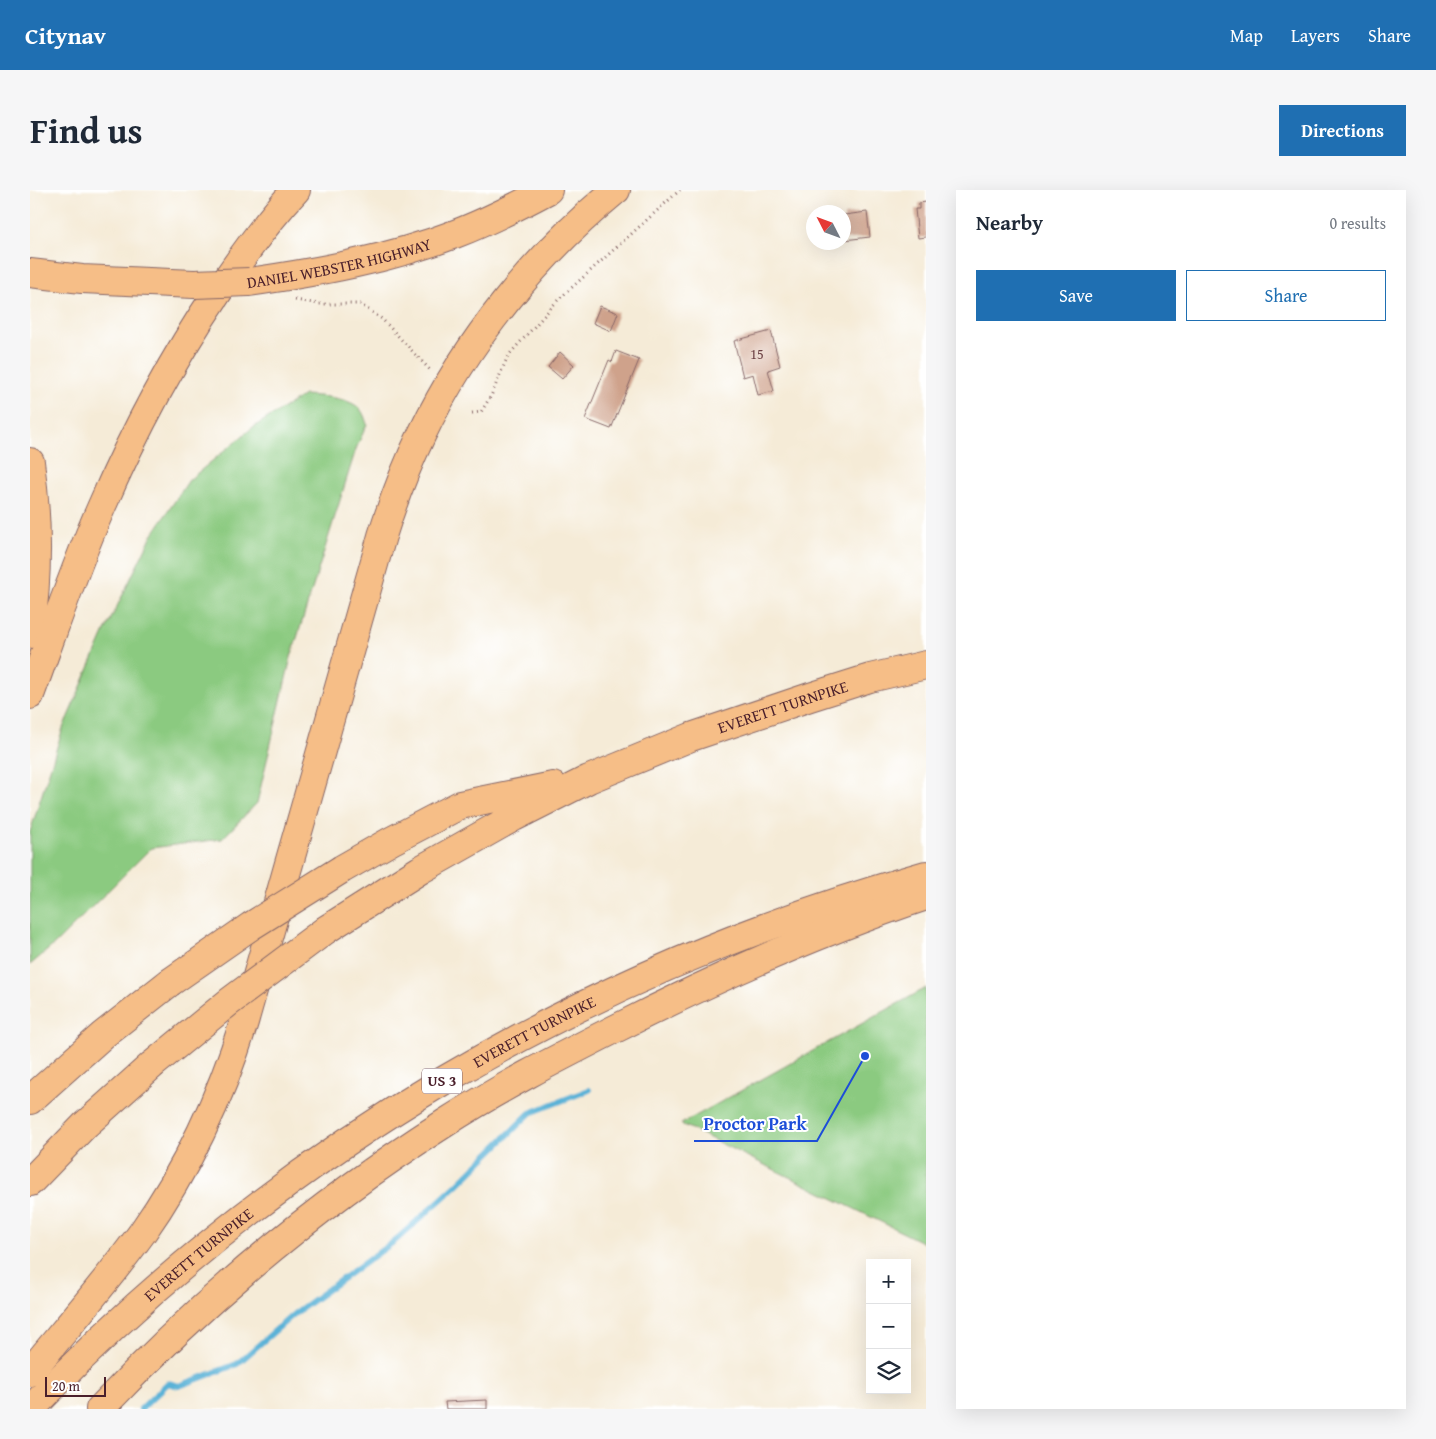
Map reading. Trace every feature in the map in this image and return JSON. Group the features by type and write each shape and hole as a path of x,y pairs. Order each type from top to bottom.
{"main road":[{"path":"30,695 98,515 147,409 222,285 255,240 296,190"},
{"name":"DANIEL WEBSTER HIGHWAY","path":"30,273 82,279 194,284 249,282 321,270 387,255 432,242 495,217 548,190"},
{"path":"30,1372 143,1232 192,1151 222,1084 244,1022 382,536 398,490 422,433 439,401 469,353 515,290 555,246 616,190"},
{"path":"30,462 36,539 35,592 30,634"},
{"name":"EVERETT TURNPIKE","path":"30,1182 86,1126 152,1065 221,1008 327,929 420,870 514,817 589,778 691,737 792,703 870,678 926,665"},
{"path":"30,1100 103,1035 169,983 259,921 390,842 460,805 589,778"},
{"name":"EVERETT TURNPIKE","path":"31,1409 121,1321 205,1247 294,1178 356,1135 419,1095 516,1038 659,969 753,931 822,906 926,874"},
{"path":"100,1409 178,1332 272,1250 352,1188 443,1124 529,1073 700,987 798,943 926,896"}],"path":[{"path":"472,413 481,412 508,356 558,300 680,190"},
{"path":"289,295 293,300 319,304 360,304 382,319 430,371"}],"green space":[{"path":"304,395 347,401 361,410 367,424 356,449 291,657 257,803 222,839 151,848 56,943 30,965 30,832 63,728 105,631 152,535 189,480 252,428"},
{"path":"926,988 926,1244 681,1124"}],"building":[{"path":"926,202 926,237 918,238 915,209 919,209 919,203"},
{"path":"867,212 870,237 851,239 851,214"},
{"path":"600,306 618,313 611,331 593,323"},
{"path":"771,331 780,366 768,370 774,391 758,395 753,374 743,377 734,341"},
{"path":"616,351 639,360 611,429 585,419 609,360 612,362"},
{"path":"560,352 574,365 562,379 548,367"},
{"path":"487,1400 487,1409 446,1409 445,1402"}],"waterway":[{"path":"141,1409 168,1383 179,1386 237,1364 294,1314 396,1240 457,1185 530,1113 589,1090"}],"place":[{"name":"Proctor Park","path":"865,1056"}]}
